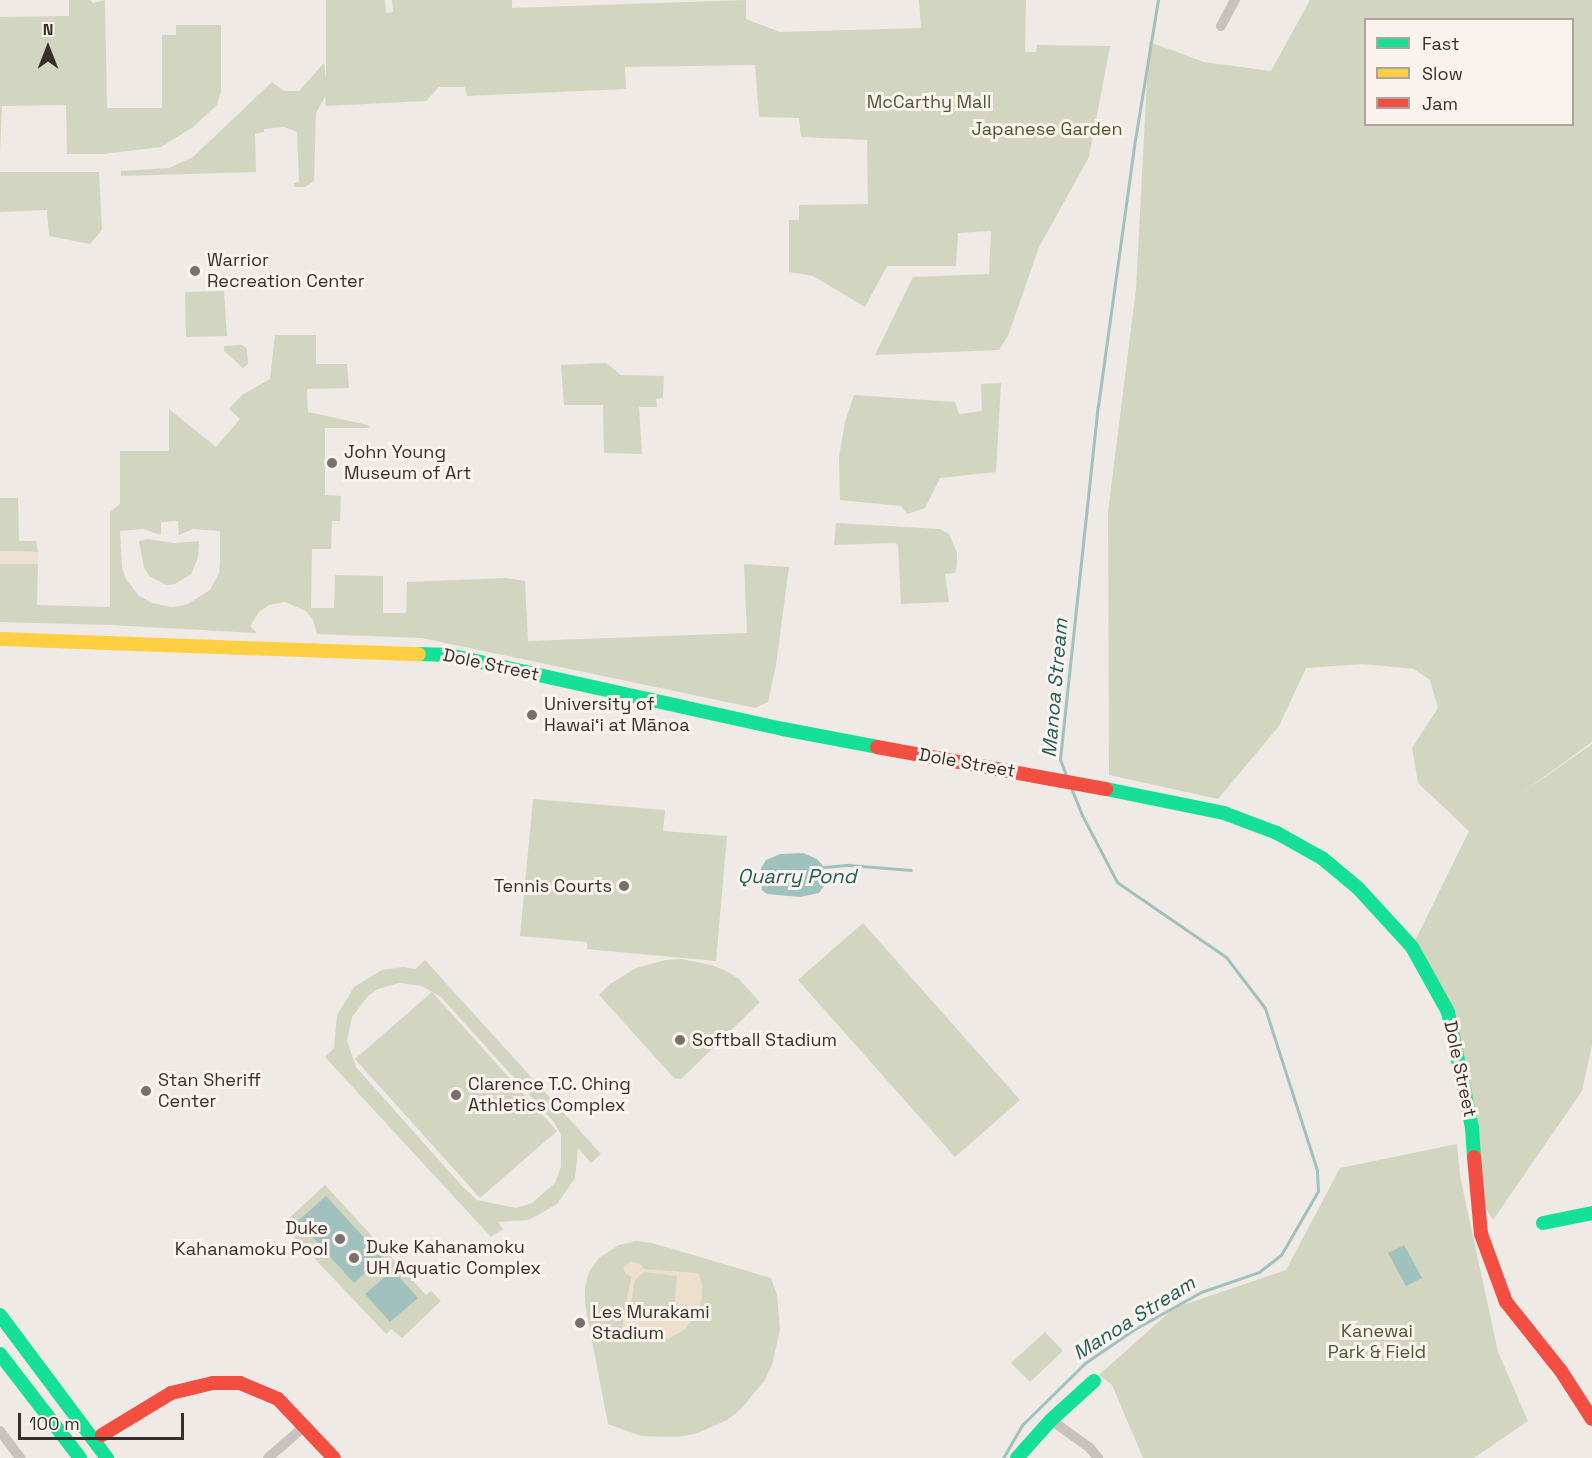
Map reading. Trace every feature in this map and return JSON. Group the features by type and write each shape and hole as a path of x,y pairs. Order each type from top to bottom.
{"main road":[{"name":"Dole Street","path":"0,639 449,654 783,729 1119,791 1224,813 1277,832 1322,858 1358,888 1412,947 1448,1012 1472,1128 1481,1234 1490,1262 1506,1302 1562,1371 1592,1419"},
{"path":"1543,1223 1592,1213"},
{"path":"0,1315 107,1458"},
{"path":"0,1354 80,1458"},
{"path":"1017,1458 1051,1420 1094,1381"},
{"path":"102,1435 171,1393 213,1383 252,1385 278,1399 306,1425 334,1458"}],"street":[{"path":"1221,26 1235,0"},
{"path":"1051,1420 1090,1448 1098,1458"},
{"path":"268,1458 306,1425"},
{"path":"0,1431 20,1458"}],"green space":[{"path":"69,0 90,0 93,3 105,0 107,108 162,108 162,35 176,35 176,25 221,25 221,91 217,105 193,127 161,147 103,154 67,154 66,105 2,106 0,153 0,17 69,16"},
{"name":"McCarthy Mall","path":"326,0 385,0 386,13 393,12 392,0 512,0 512,8 746,0 746,19 780,32 921,28 919,0 1026,0 1025,52 1036,52 1037,45 1110,46 1089,157 1039,247 1008,336 999,350 875,355 913,277 989,274 991,231 958,233 956,266 887,266 865,307 813,276 789,272 789,220 799,220 799,205 868,204 867,140 801,137 799,118 759,117 755,65 625,67 626,89 467,96 465,87 439,87 426,101 326,106 325,97 316,113 314,181 305,187 294,187 294,183 299,182 297,132 284,127 264,129 264,132 255,134 256,172 121,176 121,171 169,168 193,157 272,82 284,91 299,91 324,63 326,79"},
{"path":"1310,0 1592,0 1592,742 1518,796 1592,744 1592,1045 1582,1091 1493,1220 1476,1193 1448,1012 1412,947 1469,831 1418,783 1412,748 1438,708 1430,680 1414,669 1363,664 1306,668 1279,726 1218,799 1109,775 1108,512 1136,289 1149,42 1204,62 1271,71"},
{"path":"0,172 99,172 102,230 90,244 49,236 47,210 0,212"},
{"path":"224,291 227,336 186,337 185,292"},
{"path":"275,335 316,335 316,364 347,364 349,388 307,389 308,412 368,425 369,428 325,428 325,495 341,496 340,521 332,521 331,549 312,549 311,608 334,608 335,575 383,576 383,613 406,613 407,582 506,578 525,581 528,641 747,633 744,564 789,567 776,665 768,702 755,708 422,638 317,634 313,620 306,611 285,602 269,605 259,612 250,626 257,633 0,622 0,564 38,564 37,605 110,607 110,512 120,504 120,451 169,451 169,409 216,447 240,419 229,409 242,395 270,379","holes":["178,521 179,535 193,529 220,531 219,573 210,590 186,605 172,607 152,603 138,595 126,579 122,568 120,531 143,529 161,535 161,522"]},
{"path":"242,345 247,349 248,364 243,368 224,351 224,346"},
{"path":"606,363 621,375 664,376 663,398 656,399 657,407 639,407 642,454 604,453 603,405 564,405 561,365"},
{"path":"1001,383 996,472 940,478 925,508 907,514 901,506 840,500 839,457 845,422 854,395 955,402 959,414 982,411 981,384"},
{"path":"0,498 18,498 19,541 36,541 38,552 0,551"},
{"path":"836,523 940,529 949,534 957,553 957,565 955,573 945,574 949,602 901,604 898,545 895,543 834,545"},
{"path":"148,539 174,543 199,541 198,558 191,574 175,584 166,585 149,576 144,568 139,541"},
{"name":"Tennis Courts","path":"533,799 665,810 663,831 727,836 716,961 587,949 587,942 520,936"},
{"path":"863,923 1020,1100 955,1157 798,980"},
{"name":"Softball Stadium","path":"681,959 711,965 726,971 739,979 760,1002 681,1079 674,1078 599,995 610,984 636,968 666,960"},
{"path":"425,960 601,1154 591,1163 578,1148 575,1178 557,1204 529,1220 498,1222 503,1229 491,1237 325,1057 334,1048 337,1015 354,987 382,970 403,967 415,969","holes":["399,983 422,986 441,997 554,1122 561,1135 561,1167 555,1183 532,1203 516,1208 477,1200 356,1067 347,1041 352,1017 368,996 378,989"]},
{"name":"Clarence T.C. Ching Athletics Complex","path":"432,992 557,1131 480,1198 355,1059"},
{"name":"Kanewai Park & Field","path":"1457,1144 1460,1176 1498,1352 1528,1421 1474,1458 1143,1458 1112,1385 1099,1375 1174,1308 1286,1270 1340,1168"},
{"name":"Duke Kahanamoku UH Aquatic Complex","path":"325,1185 426,1295 431,1291 441,1301 402,1338 391,1329 386,1334 284,1226 287,1220"},
{"path":"636,1241 652,1243 771,1278 777,1295 780,1330 772,1365 764,1381 741,1409 727,1420 695,1434 677,1437 641,1436 608,1424 585,1304 585,1287 589,1272 599,1258 619,1245"},
{"path":"1045,1332 1063,1351 1030,1382 1011,1363"}],"sand":[{"path":"631,1261 640,1264 644,1269 698,1273 702,1283 702,1299 697,1314 684,1330 668,1339 645,1342 635,1342 621,1333 631,1277 626,1274 623,1267","holes":["644,1272 677,1276 674,1313 667,1317 633,1314 630,1308 635,1280"]}],"shaded area":[{"path":"0,551 38,552 38,564 0,564"}],"water":[{"name":"Quarry Pond","path":"803,853 817,859 824,867 824,886 819,893 800,897 767,894 762,890 761,868 766,860 780,854"},
{"name":"Duke Kahanamoku Pool","path":"326,1196 382,1257 354,1283 298,1221"},
{"path":"1404,1245 1422,1278 1406,1286 1388,1253"},
{"name":"Duke Kahanamoku Pool","path":"393,1270 418,1298 390,1322 365,1294"}],"waterway":[{"name":"Manoa Stream","path":"1066,775 1060,759 1098,406 1135,140 1158,0"},
{"name":"Manoa Stream","path":"1003,1458 1023,1424 1085,1363 1133,1330 1201,1292 1259,1272 1281,1255 1318,1191 1317,1170 1265,1008 1226,957 1117,882 1082,815 1072,790"},
{"path":"824,867 849,865 911,870"}],"traffic: fast":[{"path":"419,654 449,655 783,729 877,747"},
{"path":"1106,789 1224,813 1277,833 1322,858 1358,888 1412,947 1448,1012 1472,1128 1474,1157"},
{"path":"1543,1223 1592,1213"},
{"path":"0,1315 107,1458"},
{"path":"0,1354 80,1458"},
{"path":"1017,1458 1051,1420 1094,1381"}],"traffic: slow":[{"path":"0,639 419,654"}],"traffic: jam":[{"path":"877,747 1106,789"},
{"path":"1474,1157 1481,1234 1506,1302 1561,1371 1592,1419"},
{"path":"102,1435 171,1393 213,1383 240,1383 278,1399 334,1458"}],"place":[{"name":"Warrior Recreation Center","path":"195,271"},
{"name":"John Young Museum of Art","path":"332,463"},
{"name":"University of Hawaiʻi at Mānoa","path":"532,715"},
{"name":"Tennis Courts","path":"624,886"},
{"name":"Softball Stadium","path":"680,1040"},
{"name":"Stan Sheriff Center","path":"146,1091"},
{"name":"Clarence T.C. Ching Athletics Complex","path":"456,1095"},
{"name":"Duke Kahanamoku Pool","path":"340,1239"},
{"name":"Duke Kahanamoku UH Aquatic Complex","path":"354,1258"},
{"name":"Les Murakami Stadium","path":"580,1323"}],"park label":[{"name":"Japanese Garden","path":"1047,129"}]}
